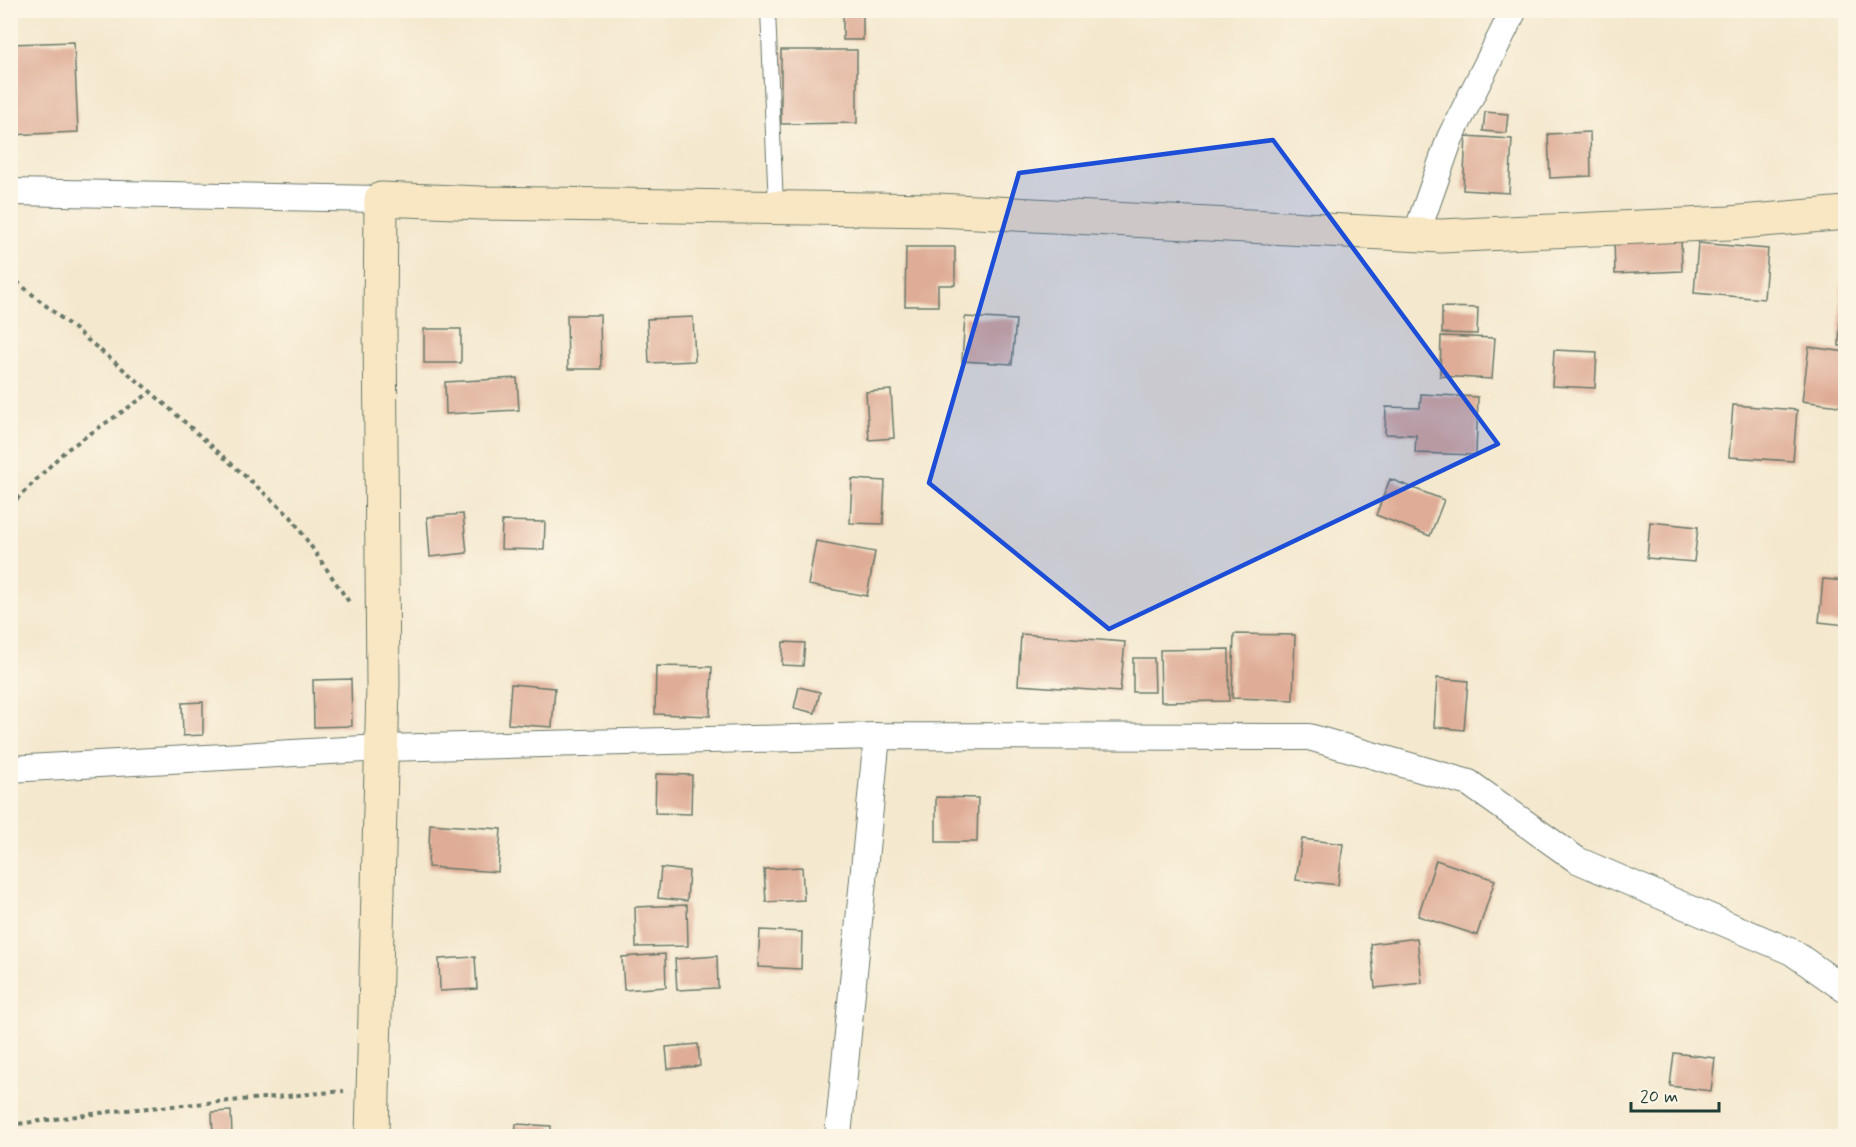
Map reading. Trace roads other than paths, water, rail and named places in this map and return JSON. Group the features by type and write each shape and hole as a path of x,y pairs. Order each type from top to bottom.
{"street":[{"path":"1416,235 1449,138 1514,10"},
{"path":"10,192 481,203 937,210 1441,236 1718,224 1845,213"},
{"path":"372,1137 383,686 381,199"},
{"path":"838,1137 877,736"},
{"path":"10,769 382,748 877,736 1309,737 1469,783 1577,860 1792,952 1845,990"}],"lane":[{"path":"768,10 776,207"}]}
